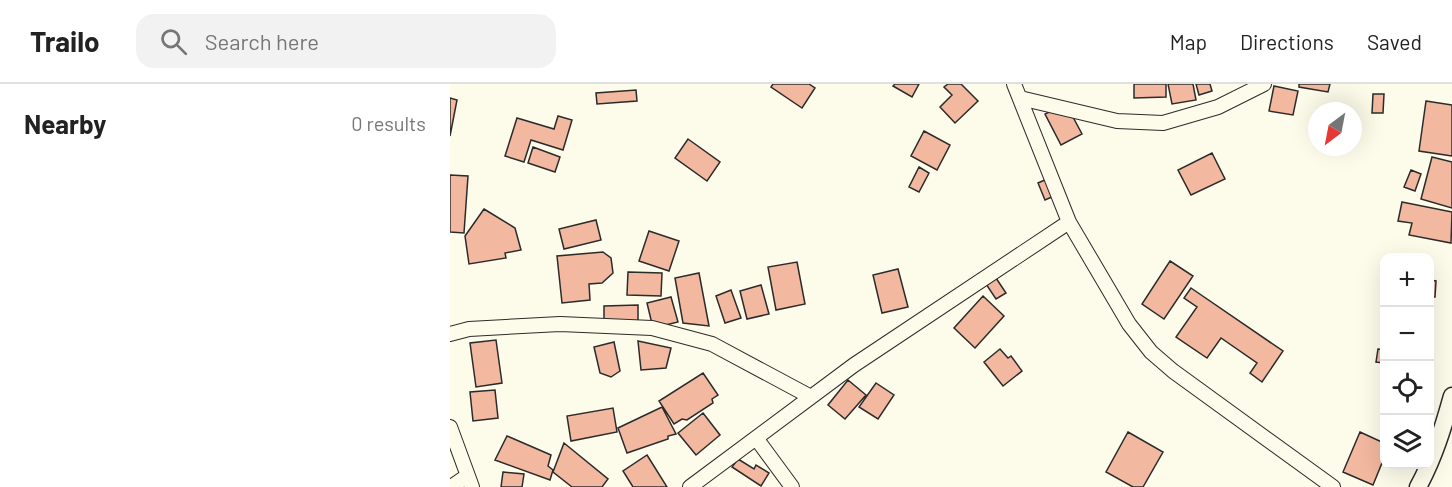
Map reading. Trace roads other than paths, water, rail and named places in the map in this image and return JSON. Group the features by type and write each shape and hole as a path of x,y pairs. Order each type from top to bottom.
{"street":[{"path":"1014,84 1069,222 1129,324 1151,352 1173,371 1333,487"},
{"path":"1020,98 1117,121 1163,123 1218,107 1264,84"},
{"path":"690,487 854,365 1069,222"},
{"path":"450,334 469,329 560,324 652,328 712,344 811,397"},
{"path":"1419,487 1442,433 1452,396"},
{"path":"450,427 470,481 451,487"},
{"path":"756,438 792,487"}]}
